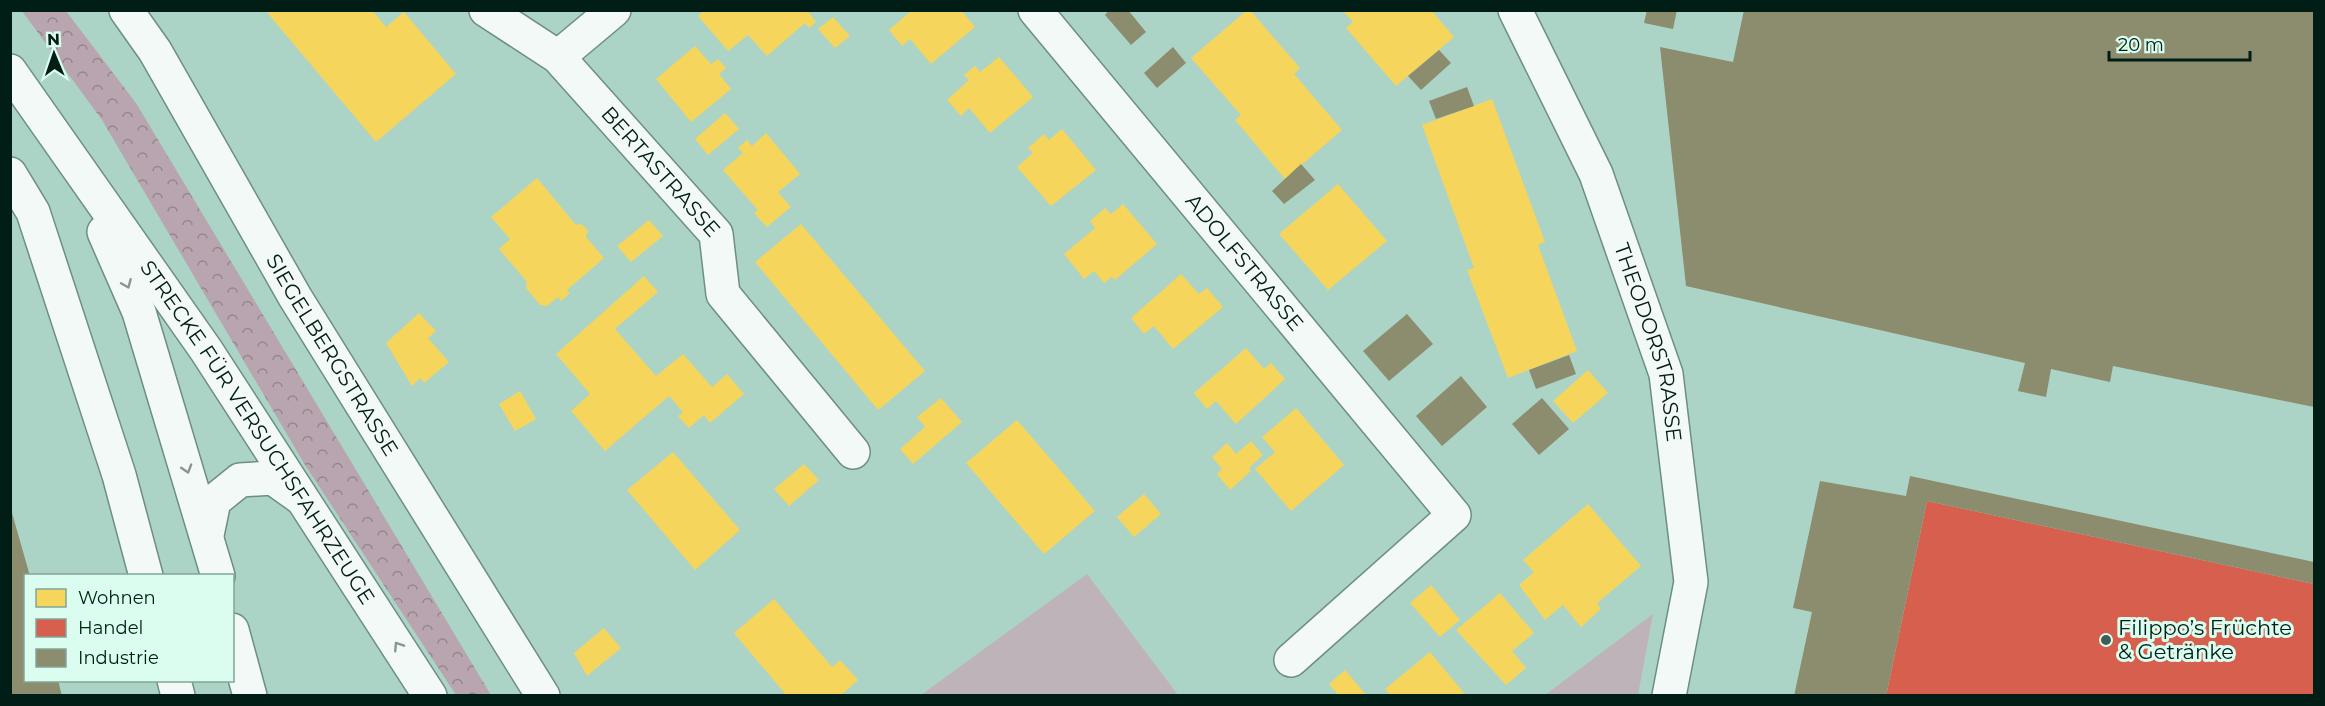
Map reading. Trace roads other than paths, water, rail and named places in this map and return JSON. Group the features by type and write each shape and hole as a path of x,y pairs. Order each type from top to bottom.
{"street":[{"name":"SIEGELBERGSTRASSE","path":"126,10 155,51 295,297 543,696"},
{"name":"BERTASTRASSE","path":"486,10 558,57 716,234 723,294 853,452"},
{"path":"558,57 614,10"},
{"name":"ADOLFSTRASSE","path":"1035,10 1454,515 1291,660"},
{"name":"THEODORSTRASSE","path":"1515,10 1596,174 1666,374 1691,582 1669,696"},
{"name":"STRECKE FÜR VERSUCHSFAHRZEUGE","path":"10,71 206,350 430,696"},
{"name":"STRECKE FÜR VERSUCHSFAHRZEUGE","path":"79,172 139,312 217,574"},
{"path":"10,174 33,212 119,475 145,574"},
{"path":"207,535 213,501 240,480 273,478 307,503"},
{"path":"234,637 250,696"}],"place":[{"name":"Filippo’s Früchte & Getränke","path":"2106,640"}]}
